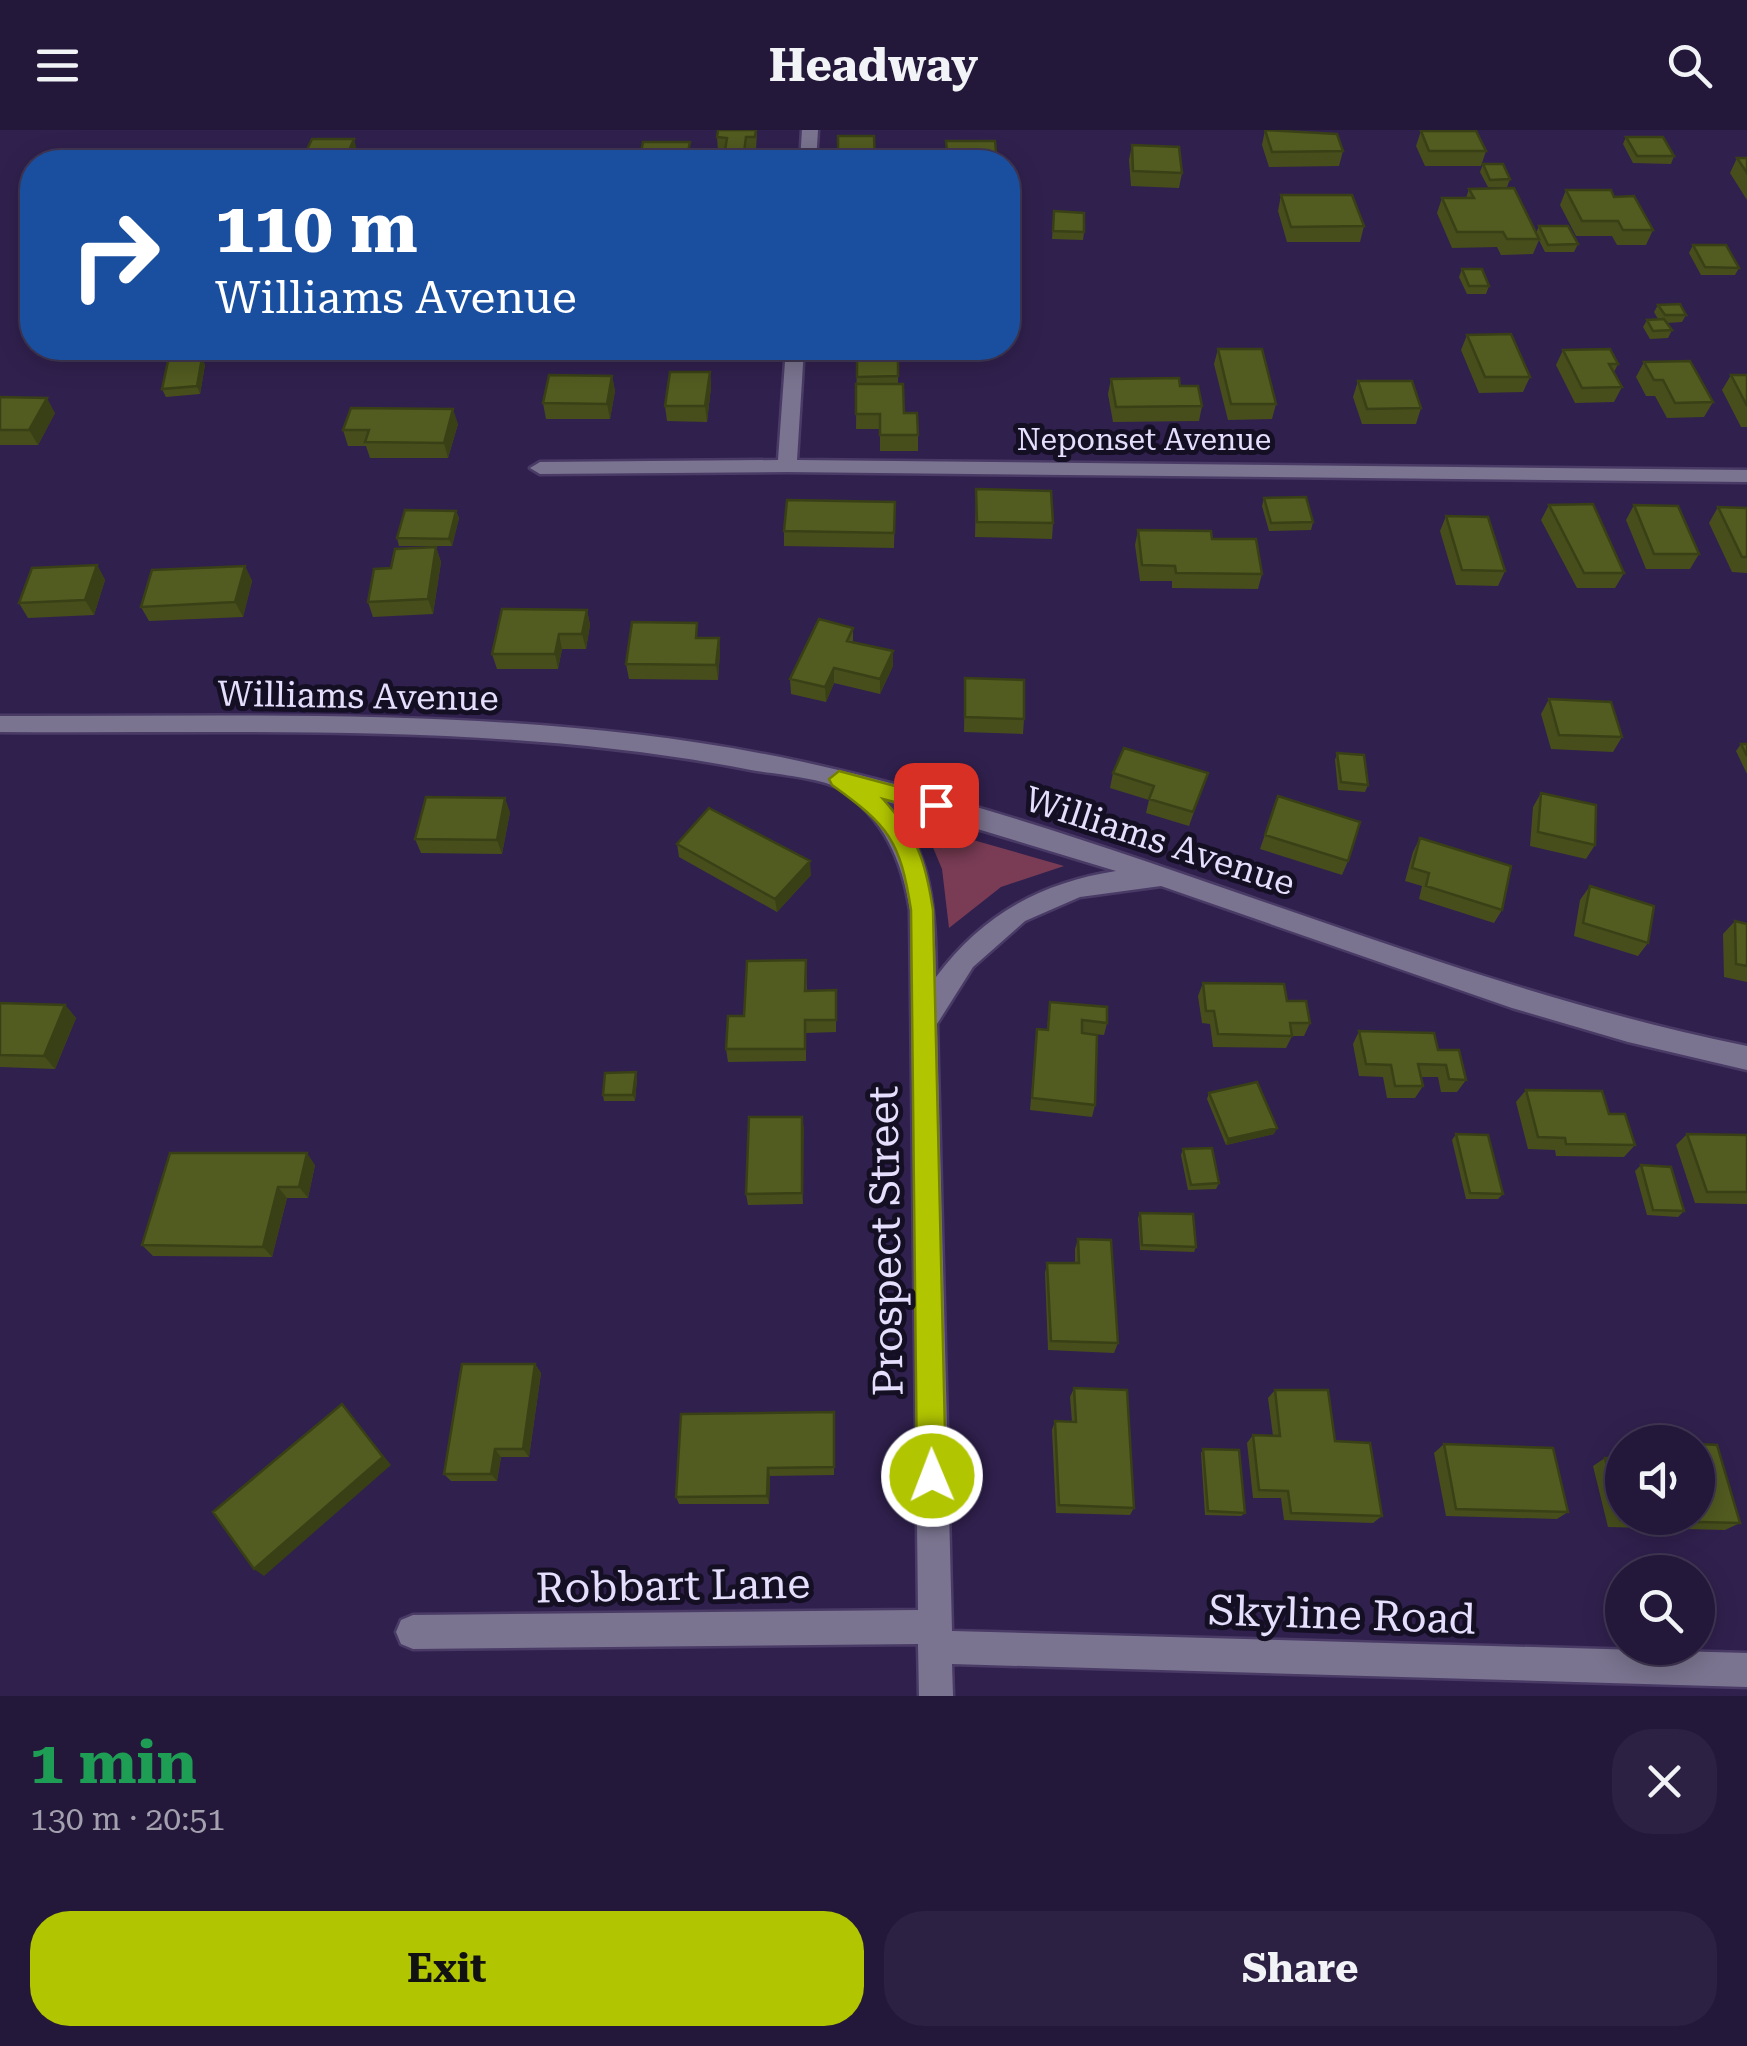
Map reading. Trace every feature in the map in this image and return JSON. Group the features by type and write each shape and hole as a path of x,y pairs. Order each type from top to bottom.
{"street":[{"path":"787,466 794,360"},
{"name":"Neponset Avenue","path":"540,468 787,466 1747,476"},
{"name":"Williams Avenue","path":"0,724 428,730 569,738 740,757 839,779 987,820 1534,1005 1624,1032 1747,1058"},
{"name":"Prospect Street","path":"839,779 891,821 914,860 922,910 936,1696"},
{"name":"Prospect Street","path":"924,1025 949,976 967,954 988,932 1023,909 1089,883 1179,882"},
{"name":"Robbart Lane","path":"413,1632 935,1637"},
{"name":"Skyline Road","path":"935,1637 1747,1670"}],"shaded area":[{"path":"924,826 1064,866 1001,887 949,928 942,869"}],"building":[{"path":"718,130 756,130 755,137 746,137 744,150 725,150 727,138 717,137"},
{"path":"1265,130 1337,134 1343,151 1272,152"},
{"path":"1421,131 1476,131 1486,151 1429,151"},
{"path":"838,136 874,136 875,150 838,150"},
{"path":"1626,137 1663,137 1674,156 1637,156"},
{"path":"312,139 354,139 349,150 307,150"},
{"path":"946,141 995,141 996,150 947,150"},
{"path":"643,142 690,142 688,150 641,150"},
{"path":"1132,145 1179,147 1182,173 1133,171"},
{"path":"1737,158 1747,158 1747,173"},
{"path":"1483,164 1503,164 1510,179 1490,180"},
{"path":"1514,188 1539,239 1507,239 1503,232 1457,232 1442,198 1474,198 1469,189"},
{"path":"1566,190 1611,190 1614,197 1634,196 1653,230 1623,230 1618,221 1582,221"},
{"path":"1281,195 1352,195 1364,226 1291,227"},
{"path":"1054,211 1084,213 1084,232 1053,231"},
{"path":"1539,226 1568,226 1578,244 1548,245"},
{"path":"1693,245 1726,245 1739,268 1705,267"},
{"path":"1462,269 1482,269 1489,286 1469,286"},
{"path":"1680,304 1686,315 1665,315 1658,305"},
{"path":"1664,319 1672,330 1653,331 1647,320"},
{"path":"1511,334 1530,377 1485,377 1467,335"},
{"path":"1218,349 1262,349 1276,404 1231,404"},
{"path":"1610,349 1618,364 1609,364 1622,387 1582,388 1563,350"},
{"path":"202,360 197,386 162,389 168,361"},
{"path":"857,360 898,360 898,376 857,377"},
{"path":"1690,361 1713,402 1675,403 1663,380 1654,380 1644,362"},
{"path":"670,372 710,372 705,406 665,406"},
{"path":"549,375 612,376 607,404 543,403"},
{"path":"1731,375 1747,375 1747,406"},
{"path":"1179,378 1180,386 1198,386 1202,406 1116,407 1111,379"},
{"path":"1358,381 1412,381 1421,408 1367,409"},
{"path":"856,384 903,384 904,413 917,413 918,435 880,435 880,414 856,414"},
{"path":"0,397 47,398 29,430 0,430"},
{"path":"351,408 453,409 444,443 365,442 369,430 343,430"},
{"path":"976,489 1051,491 1053,523 977,522"},
{"path":"1306,497 1313,522 1271,523 1264,498"},
{"path":"787,500 895,502 894,533 784,531"},
{"path":"1593,504 1624,573 1584,573 1549,505"},
{"path":"1634,505 1678,506 1699,554 1654,554"},
{"path":"1718,507 1747,508 1747,557 1742,557"},
{"path":"405,510 456,511 449,539 397,538"},
{"path":"1446,516 1488,517 1505,571 1462,570"},
{"path":"1138,530 1211,531 1212,539 1256,539 1262,574 1176,573 1175,566 1142,565"},
{"path":"436,547 428,599 368,602 374,569 391,568 395,549"},
{"path":"97,565 85,600 19,603 32,568"},
{"path":"245,566 235,602 141,607 152,570"},
{"path":"502,609 587,610 582,634 559,634 555,654 492,654"},
{"path":"819,619 853,628 847,641 893,651 880,679 834,668 825,687 790,679"},
{"path":"632,622 697,623 696,638 719,638 716,665 626,664"},
{"path":"965,678 1024,680 1024,719 965,717"},
{"path":"1549,699 1611,702 1622,737 1559,735"},
{"path":"1124,748 1208,773 1193,812 1149,799 1154,786 1113,773"},
{"path":"1337,753 1364,755 1368,785 1341,782"},
{"path":"1541,793 1596,805 1595,845 1538,832"},
{"path":"1278,796 1360,822 1348,861 1265,835"},
{"path":"426,797 505,798 497,840 415,839"},
{"path":"709,808 810,861 775,899 677,844"},
{"path":"1420,838 1511,866 1502,910 1426,886 1429,873 1412,868"},
{"path":"1590,886 1654,906 1648,943 1583,923"},
{"path":"1735,921 1747,924 1747,966 1736,964"},
{"path":"806,960 805,991 836,990 836,1020 805,1020 805,1049 726,1049 728,1016 744,1016 747,961"},
{"path":"1203,983 1284,984 1287,1001 1306,1001 1310,1023 1290,1023 1292,1036 1218,1034 1214,1011 1206,1011"},
{"path":"1050,1002 1107,1007 1107,1023 1082,1020 1082,1033 1097,1035 1095,1105 1032,1098 1037,1029 1048,1030"},
{"path":"0,1003 65,1005 44,1056 0,1055"},
{"path":"1359,1031 1434,1033 1438,1050 1459,1050 1466,1080 1449,1079 1446,1065 1418,1064 1423,1086 1395,1086 1391,1065 1366,1064"},
{"path":"636,1072 633,1095 603,1095 605,1073"},
{"path":"1257,1082 1277,1128 1228,1139 1209,1093"},
{"path":"1526,1090 1602,1091 1609,1114 1625,1114 1635,1145 1566,1144 1565,1138 1538,1137"},
{"path":"749,1117 802,1117 802,1193 746,1194"},
{"path":"1456,1134 1488,1135 1503,1194 1470,1193"},
{"path":"1687,1134 1747,1135 1747,1192 1707,1192"},
{"path":"1212,1148 1219,1183 1191,1185 1183,1149"},
{"path":"170,1153 307,1153 299,1187 278,1187 263,1247 142,1245"},
{"path":"1641,1165 1671,1167 1684,1211 1653,1210"},
{"path":"1140,1213 1193,1214 1196,1247 1142,1245"},
{"path":"1078,1239 1111,1240 1118,1343 1051,1341 1047,1263 1079,1263"},
{"path":"462,1364 535,1364 523,1449 495,1449 491,1474 444,1474"},
{"path":"1074,1388 1127,1390 1134,1508 1059,1505 1055,1421 1076,1422"},
{"path":"1275,1390 1328,1390 1335,1441 1370,1443 1382,1516 1291,1513 1288,1491 1259,1490 1253,1435 1280,1436"},
{"path":"342,1404 383,1457 254,1569 213,1512"},
{"path":"834,1412 834,1467 768,1468 767,1496 676,1497 681,1414"},
{"path":"1444,1444 1553,1448 1568,1512 1456,1509"},
{"path":"1715,1445 1717,1445 1740,1523 1715,1522"},
{"path":"1203,1449 1239,1450 1245,1513 1208,1511"}],"route":[{"path":"932,1476 922,910 914,860 904,839 876,805 839,779 936,805"}]}
